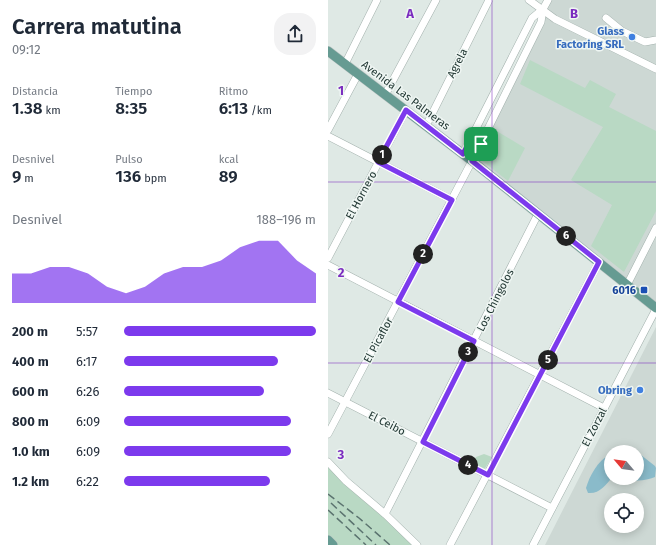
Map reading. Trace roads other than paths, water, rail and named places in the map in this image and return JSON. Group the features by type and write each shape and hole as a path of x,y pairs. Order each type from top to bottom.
{"main road":[{"name":"Avenida Las Palmeras","path":"328,51 472,161 656,309"},
{"path":"328,540 333,545"}],"street":[{"path":"345,64 377,0"},
{"path":"385,95 436,0"},
{"name":"Agrela","path":"426,126 489,0"},
{"path":"529,0 555,19 656,69"},
{"path":"463,154 532,18 543,9 548,0"},
{"name":"El Picaflor","path":"328,434 481,144 541,22 543,9"},
{"path":"606,18 622,31 645,42 656,40"},
{"path":"328,130 358,74"},
{"name":"El Hornero","path":"328,258 406,110"},
{"path":"328,136 452,200"},
{"path":"471,139 481,144"},
{"name":"Los Chingolos","path":"385,514 538,214"},
{"path":"627,285 656,228"},
{"path":"450,545 599,262"},
{"path":"328,265 604,408"},
{"name":"El Zorzal","path":"533,545 656,309"},
{"name":"El Ceibo","path":"328,393 552,508"},
{"path":"328,462 346,481 385,514 417,545"}],"water":[{"path":"644,457 656,468 655,477 644,480"},
{"path":"604,458 605,485 599,491 588,493 586,488 590,478"}],"railway":[{"path":"328,494 390,545"},
{"path":"331,503 376,545"},
{"path":"328,510 366,545"}],"place":[{"name":"Glass Factoring SRL","path":"632,37"},
{"name":"6016","path":"644,290"},
{"name":"Obring","path":"640,390"}]}
